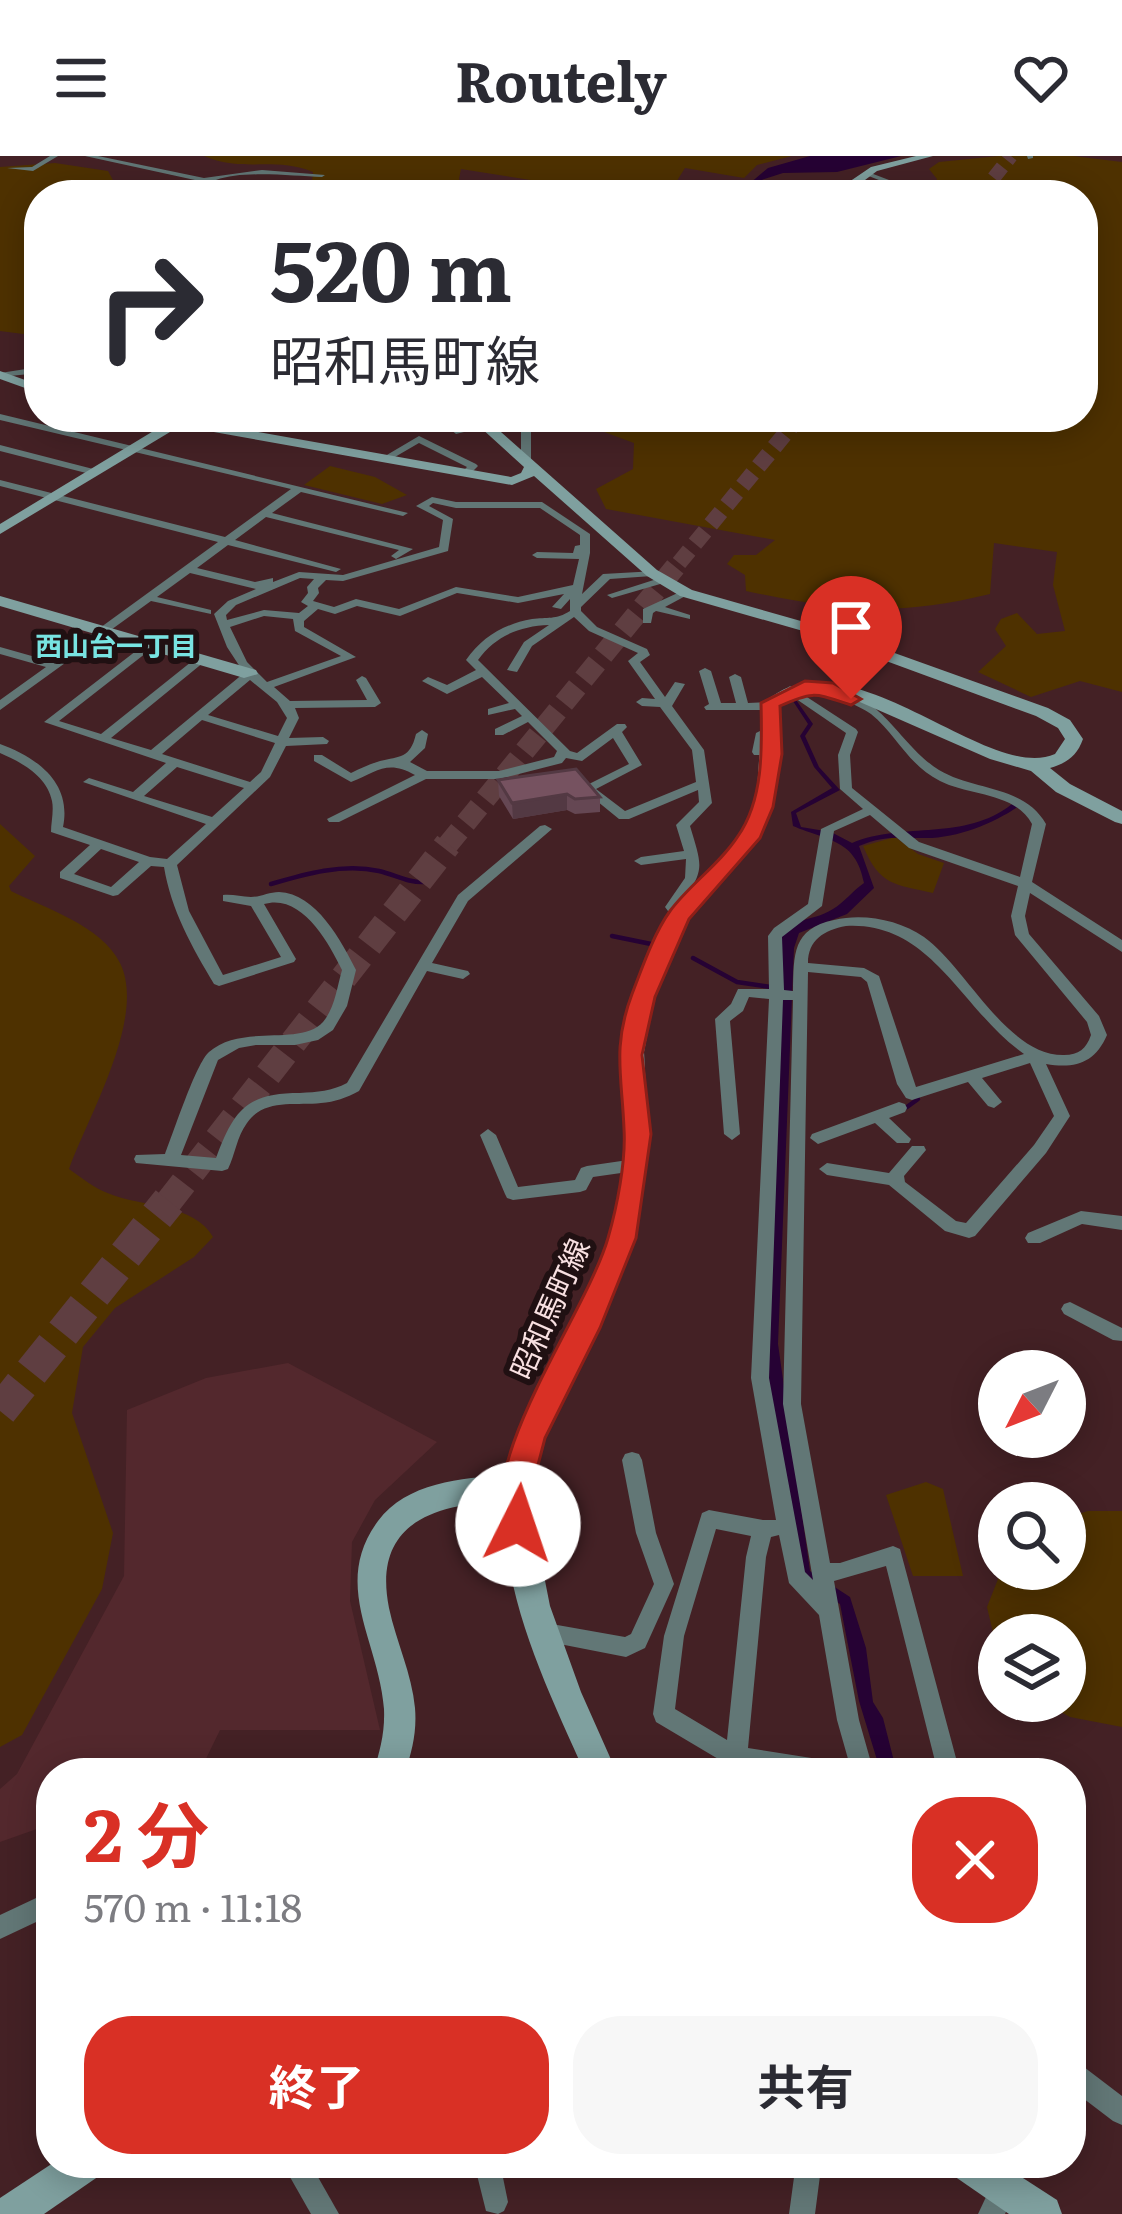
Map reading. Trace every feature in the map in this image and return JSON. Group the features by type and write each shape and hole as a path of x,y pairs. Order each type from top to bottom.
{"main road":[{"path":"862,180 871,172 928,159"},
{"path":"1,375 23,384"},
{"path":"0,396 23,384"},
{"path":"4,524 160,432"},
{"path":"233,432 512,482 575,505"},
{"path":"480,432 529,462 658,577 686,593 816,630 1053,717 1071,732 1072,748 1061,758 1037,766"},
{"path":"512,482 527,476 529,462"},
{"path":"0,602 250,674"},
{"path":"769,706 790,691 826,688 875,700 1007,760 1037,766 1063,788 1122,818"},
{"name":"昭和馬町線","path":"595,1758 546,1633 521,1541 516,1488 530,1436 605,1286 622,1238 638,1134 629,1055 643,997 679,916 749,838 762,807 772,754 769,706"},
{"path":"396,1758 403,1717 368,1585 375,1545 403,1514 438,1496 477,1488 516,1488"},
{"path":"10,2214 64,2178"},
{"path":"997,2201 1043,2214"}],"street":[{"path":"33,179 30,173 13,168 33,169 55,156"},
{"path":"88,156 189,180"},
{"path":"225,180 262,172 322,175"},
{"path":"871,172 880,180"},
{"path":"64,432 403,513"},
{"path":"527,432 529,462"},
{"path":"385,459 419,439 472,466 466,473"},
{"path":"0,448 94,472"},
{"path":"0,482 302,560 355,569 408,549 264,514"},
{"path":"2,702 298,489"},
{"path":"170,864 254,787 284,742 293,718 287,705 250,674 223,625 220,614 232,603 299,574 351,576 444,549 448,519 422,506 432,500 456,505 542,505 586,541"},
{"path":"575,505 586,541 575,609 592,628 643,651 634,661 636,666 698,750 706,803 683,825 692,854 692,878 672,907 679,916"},
{"path":"537,555 577,556 586,541"},
{"path":"190,568 256,586 302,560"},
{"path":"456,590 464,574"},
{"path":"324,576 312,587 314,593 307,602 335,610 356,602 400,614 456,590 518,600 575,588"},
{"path":"658,577 607,576 575,609 529,621 491,640 473,656 479,673 564,753 578,758 618,729 636,765 587,788 624,817 705,783"},
{"path":"612,595 658,577"},
{"path":"513,670 518,654 557,615 575,588"},
{"path":"647,621 647,610 686,593"},
{"path":"150,598 207,612"},
{"path":"267,686 350,657 299,629 301,617 315,606"},
{"path":"655,607 686,617"},
{"path":"223,625 264,613 301,617"},
{"path":"149,646 50,722 254,787"},
{"path":"0,650 55,666"},
{"path":"102,739 200,660"},
{"path":"704,671 713,707 769,706"},
{"path":"428,681 447,691 479,673"},
{"path":"153,755 250,674"},
{"path":"734,677 743,706"},
{"path":"287,705 375,703 362,680"},
{"path":"667,704 679,684"},
{"path":"800,967 864,973 874,979 912,1094 1035,1056 1073,1060 1096,1045 1100,1035 1094,1020 1022,935 1018,916 1039,824 1030,808 938,775 896,741 879,714 826,688"},
{"path":"790,691 852,732 843,778 846,789 868,811 914,845 1024,883 1122,947"},
{"path":"642,702 667,704"},
{"path":"492,712 515,705"},
{"path":"200,716 284,742 323,741"},
{"path":"500,731 529,717"},
{"path":"758,752 762,733 770,730"},
{"path":"318,758 351,778 418,748 422,734"},
{"path":"0,748 22,758 50,781 59,803 56,829 170,864"},
{"path":"334,819 424,775 499,775 550,764 564,753"},
{"path":"390,758 424,775"},
{"path":"135,796 175,763"},
{"path":"89,782 214,822"},
{"path":"736,1758 773,1528 760,1378 776,994 774,934 815,906 828,829 868,811"},
{"path":"142,1160 222,1165 241,1117 255,1107 283,1097 335,1097 353,1087 463,898 545,829"},
{"path":"98,845 65,875 113,892 148,861"},
{"path":"628,851 642,864 692,854"},
{"path":"170,864 174,895 185,923 220,981 290,959 256,902"},
{"path":"171,1160 216,1053 240,1042 316,1037 333,1023 341,1008 349,970 312,917 279,895 256,902 228,898"},
{"path":"859,1758 792,1404 794,1142 804,943 826,926 857,921 900,929 925,945 1016,1043 1035,1056 1062,1116"},
{"path":"424,966 463,974"},
{"path":"732,1134 722,1019 738,1007 743,992 800,997"},
{"path":"972,1076 994,1102"},
{"path":"818,1138 898,1108"},
{"path":"876,1114 910,1145 896,1179"},
{"path":"1062,1116 1082,1120"},
{"path":"827,1168 850,1170 868,1179 896,1179 951,1226 969,1231 1040,1149 1062,1116"},
{"path":"488,1135 513,1194 580,1186 587,1172 635,1165"},
{"path":"769,1139 794,1142"},
{"path":"1034,1238 1081,1216 1122,1222"},
{"path":"1070,1309 1121,1334"},
{"path":"546,1633 626,1647 638,1641 664,1584 646,1533 632,1460"},
{"path":"725,1758 664,1714 674,1636 709,1519 773,1528"},
{"path":"773,1528 796,1576 824,1590"},
{"path":"824,1590 840,1572 893,1555 946,1758"},
{"path":"0,1927 36,1910"},
{"path":"1086,2085 1122,2112"},
{"path":"304,2178 326,2214"},
{"path":"490,2178 495,2202"},
{"path":"802,2214 806,2178"}],"shaded area":[{"path":"204,156 792,156 757,165 744,178 685,168 677,180 531,180 461,169 460,180 312,180 313,172 298,167"},
{"path":"810,156 901,156 837,172 783,173 754,180 768,168"},
{"path":"1073,156 1122,162 1122,692 1080,681 1031,697 978,672 1006,646 995,629 1001,619 1017,613 1037,634 1065,631 1053,585 1057,552 994,543 990,594 896,608 811,603 746,591 745,575 727,564 734,555 756,555 775,540 606,509 596,489 633,469 634,443 604,432 1098,432 1098,180 937,180 929,169 939,162"},
{"path":"55,163 108,171 113,180 24,180 24,334 0,331 0,167"},
{"path":"330,466 375,477 407,495 382,504 304,485"},
{"path":"791,698 813,724 805,736 819,767 840,790 796,813 801,827 831,832 852,843 974,823 1012,804 1019,806 963,832 884,839 859,846 874,888 847,914 799,933 794,948 778,1344 810,1571 850,1597 866,1648 873,1702 883,1718 893,1758 876,1758 859,1701 840,1604 802,1579 773,1428 765,1343 777,945 789,928 833,909 864,883 847,850 793,826 791,812 832,788 814,767 800,736 808,724"},
{"path":"0,824 35,856 9,886 11,891 100,939 120,963 126,985 121,1038 69,1169 104,1192 194,1218 213,1237 194,1257 115,1308 83,1347 72,1413 113,1533 102,1589 22,1735 0,1747"},
{"path":"895,837 918,854 944,863 933,893 898,885 876,869 863,846"},
{"path":"288,1363 437,1442 375,1500 352,1542 350,1601 380,1730 220,1730 206,1758 36,1758 36,1829 0,1842 0,1789 17,1774 124,1576 127,1410 206,1378"},
{"path":"926,1482 943,1489 963,1576 913,1576 886,1495"},
{"path":"1122,1511 1122,1727 1086,1720 1086,1614 989,1614 987,1607 994,1590 1086,1590 1086,1512"}],"building":[{"path":"576,769 600,797 575,799 567,794 512,803 498,780"}],"waterway":[{"path":"271,884 352,868 426,882"},
{"path":"612,936 656,945"},
{"path":"693,958 737,982 771,987"},
{"path":"907,1107 918,1099"}],"tunnel":[{"path":"992,180 1011,156"},
{"path":"679,563 787,432"},
{"path":"446,847 681,560"},
{"path":"167,1204 448,844"},
{"path":"0,1411 169,1201"}],"district":[{"name":"西山台一丁目","path":"116,644"}],"route":[{"path":"518,1524 516,1488 530,1436 586,1328 622,1238 638,1134 629,1055 643,997 679,916 749,838 762,807 772,754 770,703 805,687 826,688 851,699"}]}
